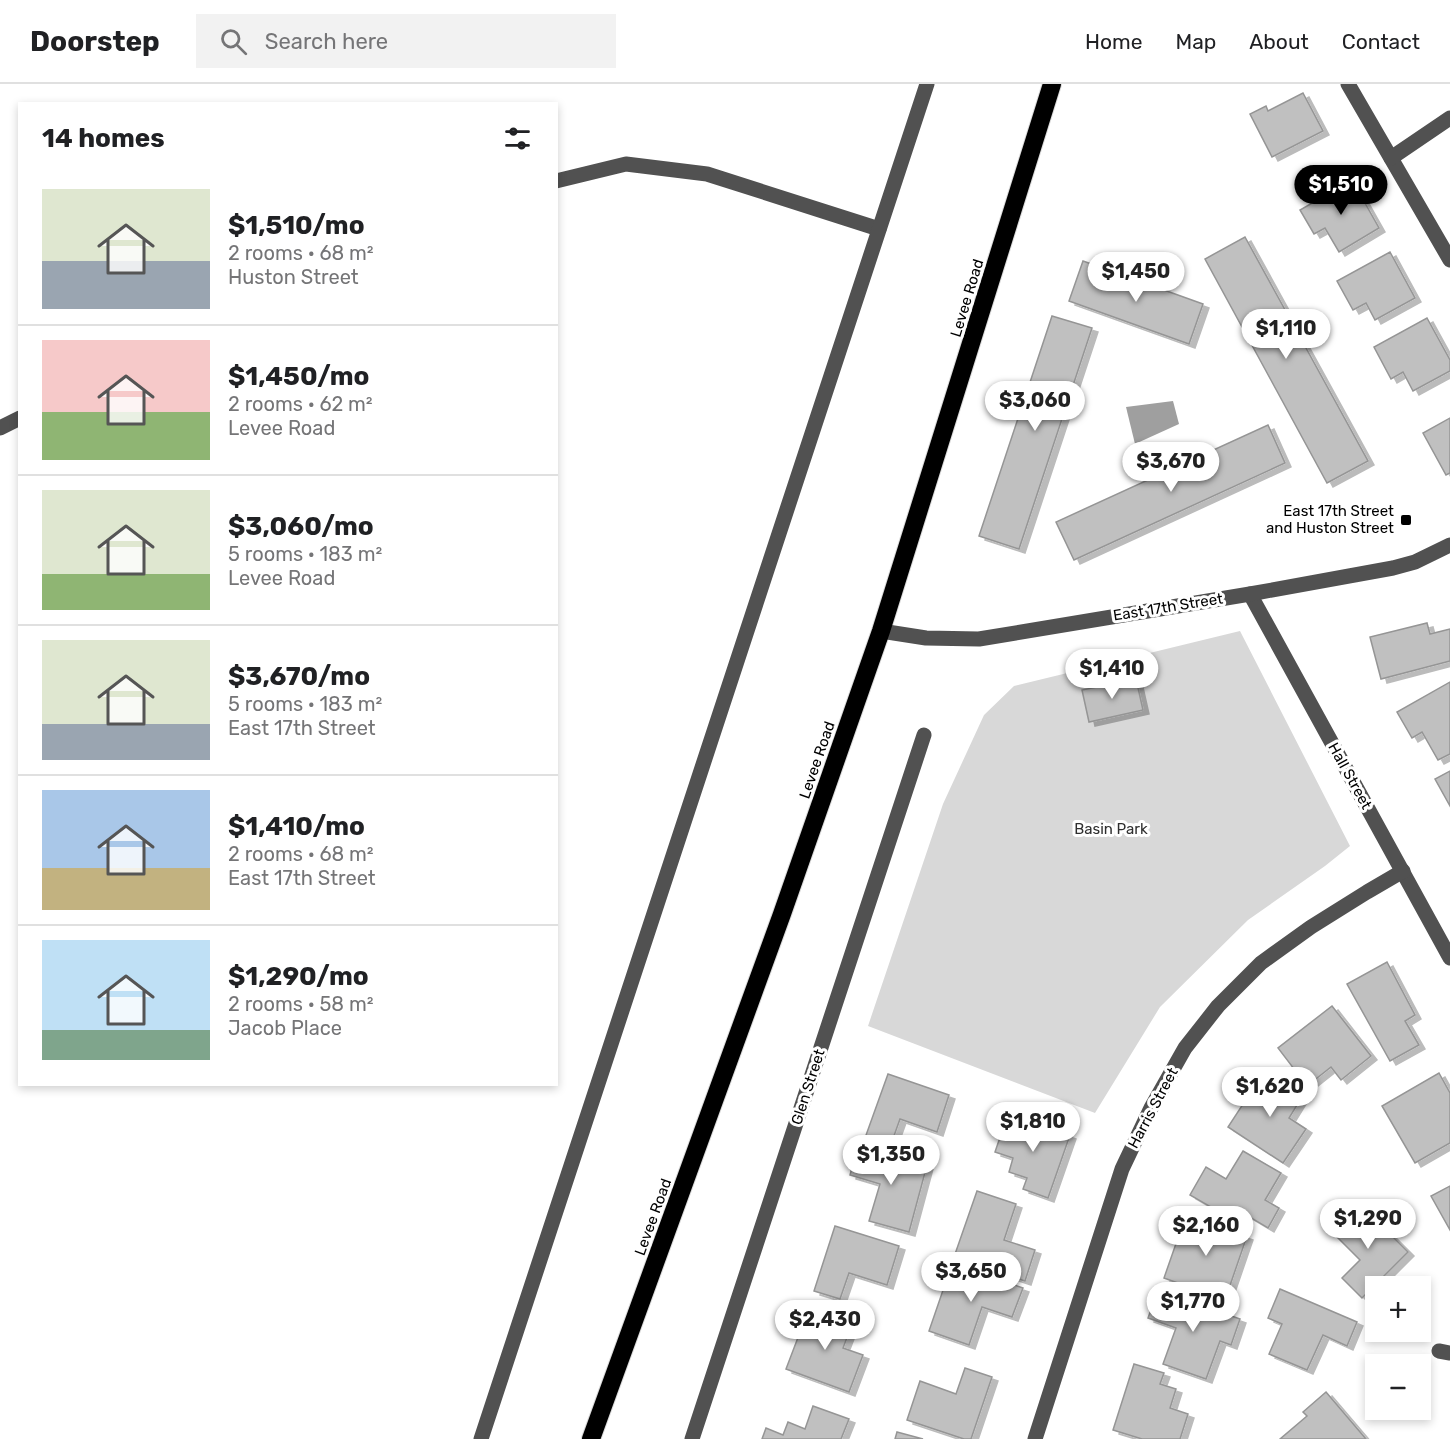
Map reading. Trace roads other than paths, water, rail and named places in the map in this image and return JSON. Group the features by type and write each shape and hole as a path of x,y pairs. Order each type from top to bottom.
{"highway":[{"name":"Levee Road","path":"591,1439 782,914 880,631 1052,84"}],"street":[{"path":"481,1439 927,84"},
{"path":"1348,84 1450,260"},
{"path":"1391,158 1450,118"},
{"path":"558,181 626,164 707,174 879,229"},
{"path":"0,428 18,419"},
{"name":"East 17th Street","path":"880,631 926,638 979,639 1393,568 1416,562 1450,545"},
{"name":"Hall Street","path":"1250,594 1450,958"},
{"name":"Glen Street","path":"692,1439 924,735"},
{"name":"Harris Street","path":"1035,1439 1122,1168 1150,1108 1185,1048 1218,1006 1261,963 1311,927 1403,871"}],"place":[{"name":"East 17th Street and Huston Street","path":"1406,520"}],"park label":[{"name":"Basin Park","path":"1111,829"}]}
